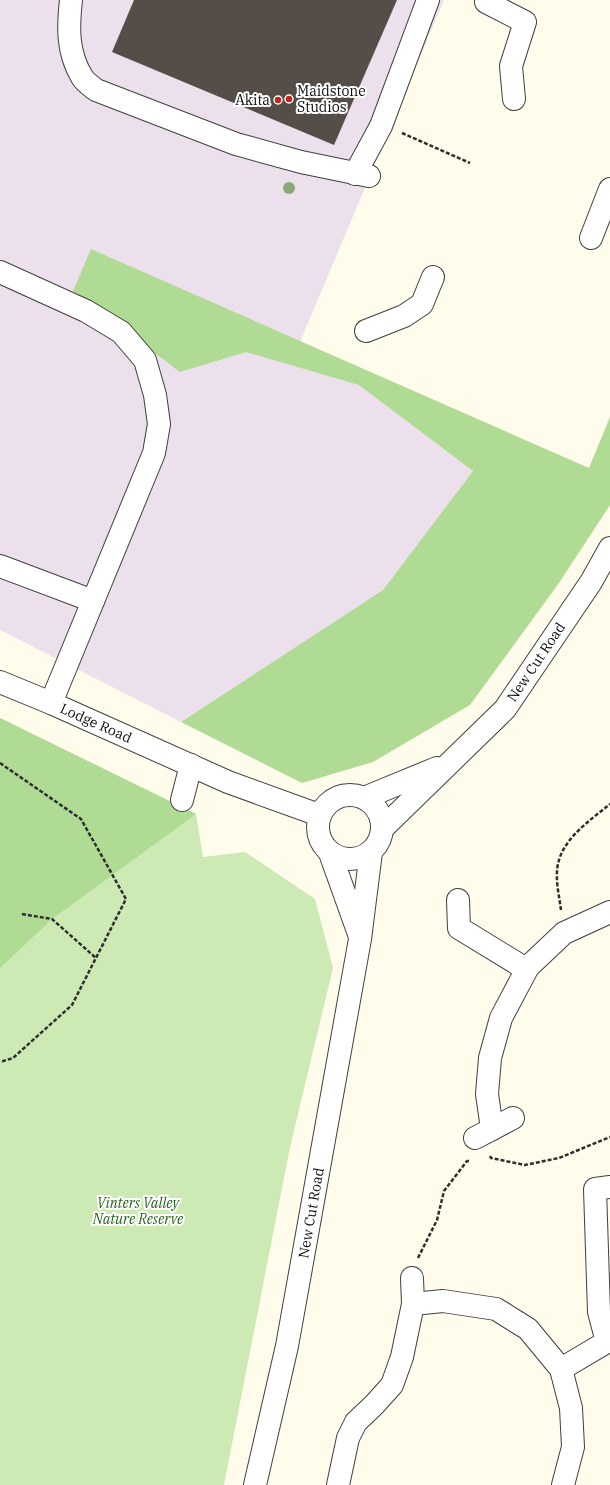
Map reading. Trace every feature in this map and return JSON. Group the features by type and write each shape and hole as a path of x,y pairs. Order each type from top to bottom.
{"street":[{"path":"71,0 70,45 82,78 96,90 236,144 301,162 362,175 428,0"},
{"path":"487,0 486,2 525,22 510,66 514,99"},
{"path":"591,238 610,189"},
{"path":"0,272 86,311 121,332 145,360 155,395 159,424 154,453 51,703"},
{"path":"366,331 404,316 422,304 433,277"},
{"name":"New Cut Road","path":"255,1485 287,1346 360,939 371,852 377,845 382,829 504,709 591,582 610,548"},
{"path":"0,566 93,601"},
{"name":"Lodge Road","path":"0,682 51,703 228,782 319,815"},
{"name":"New Cut Road","path":"364,798 447,764"},
{"path":"182,800 191,766"},
{"path":"319,815 325,806 333,799 343,795 353,795 364,798 372,803 378,811 382,829"},
{"name":"New Cut Road","path":"319,815 317,826 318,836 330,853 360,939"},
{"path":"330,853 340,858 350,860 371,852"},
{"path":"458,900 459,928 526,969"},
{"path":"482,1134 490,1058 501,1018 526,969 564,933 610,912"},
{"path":"482,1134 513,1118"},
{"path":"561,1369 609,1341 599,1312 596,1189 610,1187"},
{"path":"338,1485 348,1438 356,1422 392,1385 402,1356 413,1304 412,1278"},
{"path":"413,1304 443,1301 496,1309 528,1329 561,1369 571,1408 573,1447 563,1485"}],"path":[{"path":"381,126 406,135 470,163"},
{"path":"0,763 81,819 126,899 72,1005 13,1058 0,1062"},
{"path":"570,930 561,910 557,881 559,860 569,841 610,804"},
{"path":"22,914 52,919 96,958"},
{"path":"482,1134 491,1158 525,1165 559,1158 610,1137"},
{"path":"412,1278 419,1254 437,1220 444,1191 467,1161 475,1160"}],"shaded area":[{"path":"0,0 444,0 300,342 102,254 359,384 473,471 383,590 181,722 0,630"}],"green space":[{"path":"91,249 589,468 610,417 610,505 559,583 470,705 373,762 302,783 181,722 383,590 473,471 359,385 246,352 180,372 73,291"},
{"name":"Vinters Valley Nature Reserve","path":"0,718 196,814 203,857 245,852 315,899 333,968 290,1147 224,1485 0,1485"},
{"path":"0,718 196,814 52,919 0,968"}],"building":[{"name":"Maidstone Studios","path":"134,0 397,0 334,145 112,52"}],"place":[{"name":"Maidstone Studios","path":"289,99"},
{"name":"Akita","path":"278,100"}]}
